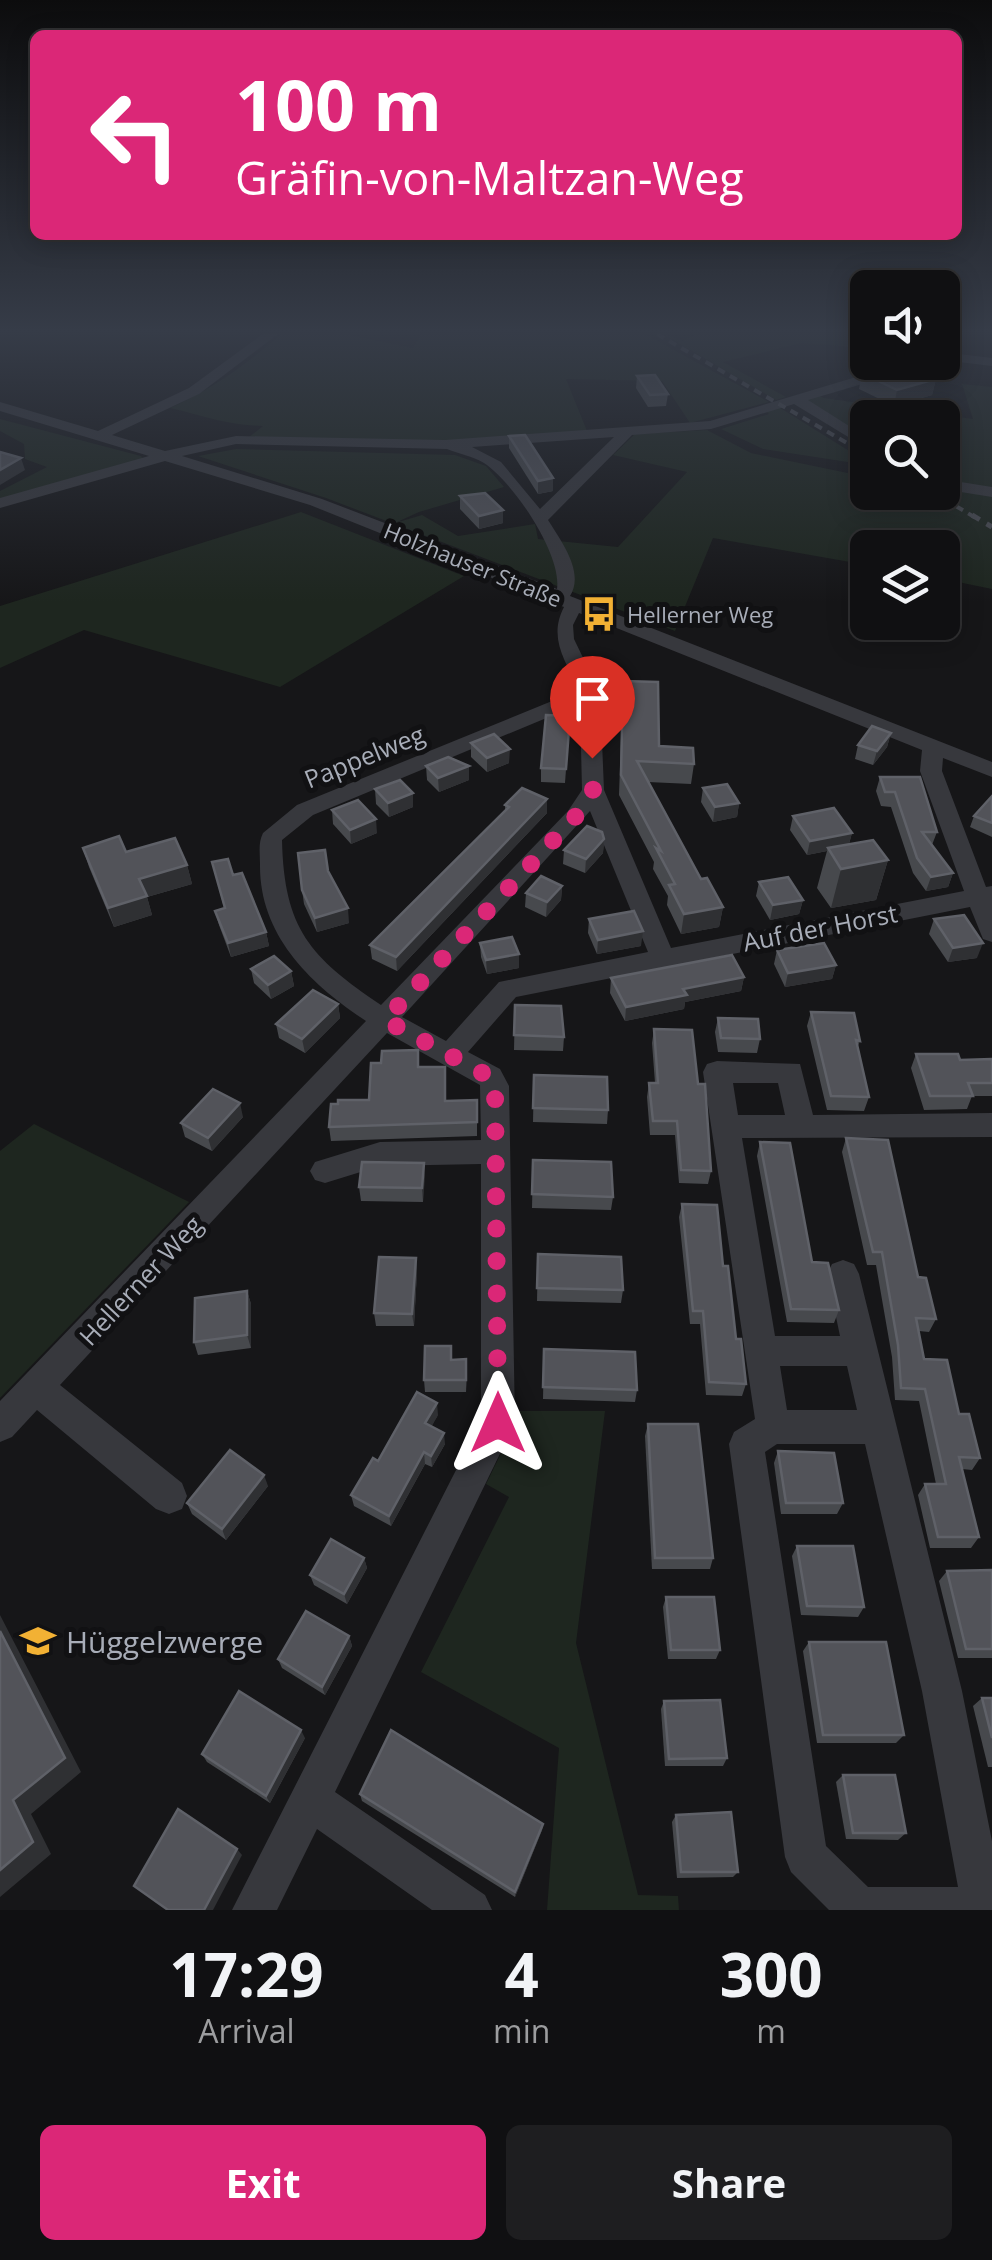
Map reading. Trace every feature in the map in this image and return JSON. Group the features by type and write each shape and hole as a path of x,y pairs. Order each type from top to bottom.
{"street":[{"name":"Holzhauser Straße","path":"59,423 316,502 992,770"},
{"path":"100,435 125,423"},
{"path":"0,504 236,440 445,446 714,423"},
{"path":"539,519 629,430"},
{"path":"445,446 476,452 496,465 539,519 564,566 568,585 565,638 590,693 593,790 662,957"},
{"path":"960,487 992,492"},
{"name":"Pappelweg","path":"496,1152 495,1086 490,1077 336,989 299,954 279,920 266,873 271,838 304,810 590,693"},
{"path":"933,746 931,771 985,895 992,933"},
{"name":"Hellerner Weg","path":"0,1425 576,816 593,790"},
{"name":"Auf der Horst","path":"450,1054 508,989 985,895"},
{"path":"773,1428 717,1072 790,1072 801,1127"},
{"path":"726,1127 992,1124"},
{"path":"254,1910 498,1423 496,1152 380,1154 326,1171"},
{"path":"843,1274 876,1428 942,1691 984,1910 860,1910 806,1857 746,1444 773,1428 876,1428"},
{"path":"761,1350 860,1350"},
{"path":"37,1388 169,1496"},
{"path":"309,1800 470,1910"}],"shaded area":[{"path":"0,423 16,423 141,456 144,460 0,501 0,491 47,467 25,459 24,444 0,431"},
{"path":"237,423 584,423 587,431 443,441 248,438 263,426"},
{"path":"740,423 805,423 850,451 850,462 763,449 721,429"},
{"path":"833,423 850,423 850,434"},
{"path":"960,423 992,423 992,589 960,582 960,530 850,530 850,562 713,538 675,631 326,498 198,456 236,449 455,455 486,466 504,487 395,523 422,515 458,536 535,524 538,539 618,547 687,472 613,455 635,434 707,430 751,453 850,473 850,510 960,510"},
{"path":"301,512 464,576 280,687 84,630 0,668 0,606"},
{"path":"34,1124 189,1202 0,1398 0,1151"},
{"path":"511,1411 605,1411 576,1643 638,1895 678,1896 679,1910 547,1910 559,1748 421,1672 509,1497 486,1484 510,1435"}],"building":[{"path":"525,435 553,478 538,481 509,436"},
{"path":"0,452 21,458 0,470"},
{"path":"485,493 503,510 479,516 460,496"},
{"path":"623,681 658,682 659,746 693,748 694,764 637,761 701,879 707,878 723,907 684,914 669,885 675,884 656,848 661,851 621,775"},
{"path":"546,715 570,716 566,769 541,768"},
{"path":"872,726 891,733 877,751 858,745"},
{"path":"494,734 510,749 487,758 471,743"},
{"path":"448,757 469,766 438,778 426,766"},
{"path":"880,777 920,777 937,832 922,832 953,873 931,877 917,858 895,792 885,792"},
{"path":"400,780 413,793 388,803 375,789"},
{"path":"727,784 739,803 715,807 703,788"},
{"path":"522,788 547,799 396,957 370,945 509,807 505,805"},
{"path":"992,796 992,823 974,816"},
{"path":"358,800 376,819 350,830 332,810"},
{"path":"834,808 852,833 810,841 793,816"},
{"path":"587,826 602,832 604,839 586,859 564,850"},
{"path":"119,836 126,852 175,838 187,865 139,879 147,896 108,908 83,848"},
{"path":"873,840 888,860 841,869 828,848"},
{"path":"325,850 328,871 348,908 315,918 302,890 298,853"},
{"path":"228,859 233,875 242,873 266,932 228,943 215,911 225,908 212,862"},
{"path":"541,876 562,886 547,902 526,893"},
{"path":"788,877 803,900 773,905 759,882"},
{"path":"634,911 643,931 598,940 589,919"},
{"path":"964,915 983,943 953,948 934,919"},
{"path":"512,937 519,954 486,960 480,943"},
{"path":"824,943 836,965 788,973 777,950"},
{"path":"732,955 744,977 683,989 687,995 626,1007 611,978"},
{"path":"274,956 291,971 268,985 251,969"},
{"path":"313,990 338,1004 302,1039 276,1024"},
{"path":"515,1005 561,1006 564,1037 514,1035"},
{"path":"811,1012 854,1013 869,1097 831,1096"},
{"path":"718,1018 758,1019 760,1039 721,1038"},
{"path":"654,1029 692,1030 698,1084 705,1084 711,1171 681,1170 677,1121 653,1121 649,1083 658,1083"},
{"path":"418,1050 418,1067 445,1067 445,1101 477,1100 477,1122 329,1127 331,1104 338,1104 338,1100 369,1100 371,1063 381,1063 382,1051"},
{"path":"916,1054 958,1054 960,1060 992,1059 992,1083 968,1083 973,1096 930,1096"},
{"path":"534,1075 607,1077 608,1110 533,1108"},
{"path":"213,1089 240,1103 208,1138 181,1123"},
{"path":"846,1138 888,1140 918,1277 926,1278 936,1319 916,1318 924,1359 947,1360 959,1414 969,1414 980,1458 959,1457 979,1537 938,1537 925,1484 946,1484 925,1389 901,1388 882,1252 873,1252"},
{"path":"760,1142 790,1143 812,1262 828,1263 839,1310 791,1309"},
{"path":"533,1160 611,1162 613,1197 532,1194"},
{"path":"362,1162 424,1163 422,1188 359,1187"},
{"path":"682,1204 717,1205 723,1266 728,1266 736,1339 741,1339 746,1384 709,1382 703,1311 693,1311"},
{"path":"538,1254 621,1257 623,1290 537,1288"},
{"path":"379,1257 416,1258 412,1314 374,1313"},
{"path":"247,1291 247,1335 194,1342 195,1298"},
{"path":"425,1346 451,1346 451,1360 466,1359 466,1380 424,1380"},
{"path":"544,1349 635,1352 637,1390 543,1387"},
{"path":"417,1392 437,1403 425,1423 444,1433 431,1456 424,1452 389,1516 351,1495 373,1458 378,1461"},
{"path":"648,1424 698,1424 713,1558 655,1558"},
{"path":"230,1450 264,1475 222,1529 187,1503"},
{"path":"778,1451 834,1453 843,1503 786,1503"},
{"path":"331,1539 364,1558 344,1594 310,1575"},
{"path":"797,1546 853,1546 864,1607 807,1606"},
{"path":"992,1570 992,1649 966,1649 947,1571"},
{"path":"666,1597 714,1597 720,1650 671,1650"},
{"path":"306,1611 349,1636 322,1687 278,1659"},
{"path":"0,1631 65,1758 13,1800 33,1842 0,1870"},
{"path":"809,1642 886,1642 904,1735 823,1735"},
{"path":"239,1691 301,1730 266,1796 202,1754"},
{"path":"982,1698 992,1698 992,1738"},
{"path":"720,1700 727,1758 669,1759 664,1701"},
{"path":"391,1730 543,1824 515,1892 360,1794"},
{"path":"843,1775 895,1775 906,1833 853,1833"},
{"path":"178,1809 237,1849 204,1910 168,1910 134,1886"},
{"path":"731,1812 738,1872 681,1872 676,1815"}],"railway":[{"path":"812,423 850,445"},
{"path":"960,509 976,518"},
{"path":"972,515 992,527"}],"place":[{"name":"Hellerner Weg","path":"599,614"},
{"name":"Hüggelzwerge","path":"38,1641"}],"route":[{"path":"498,1423 495,1086 490,1077 385,1020 576,816 593,790 592,758"}]}
